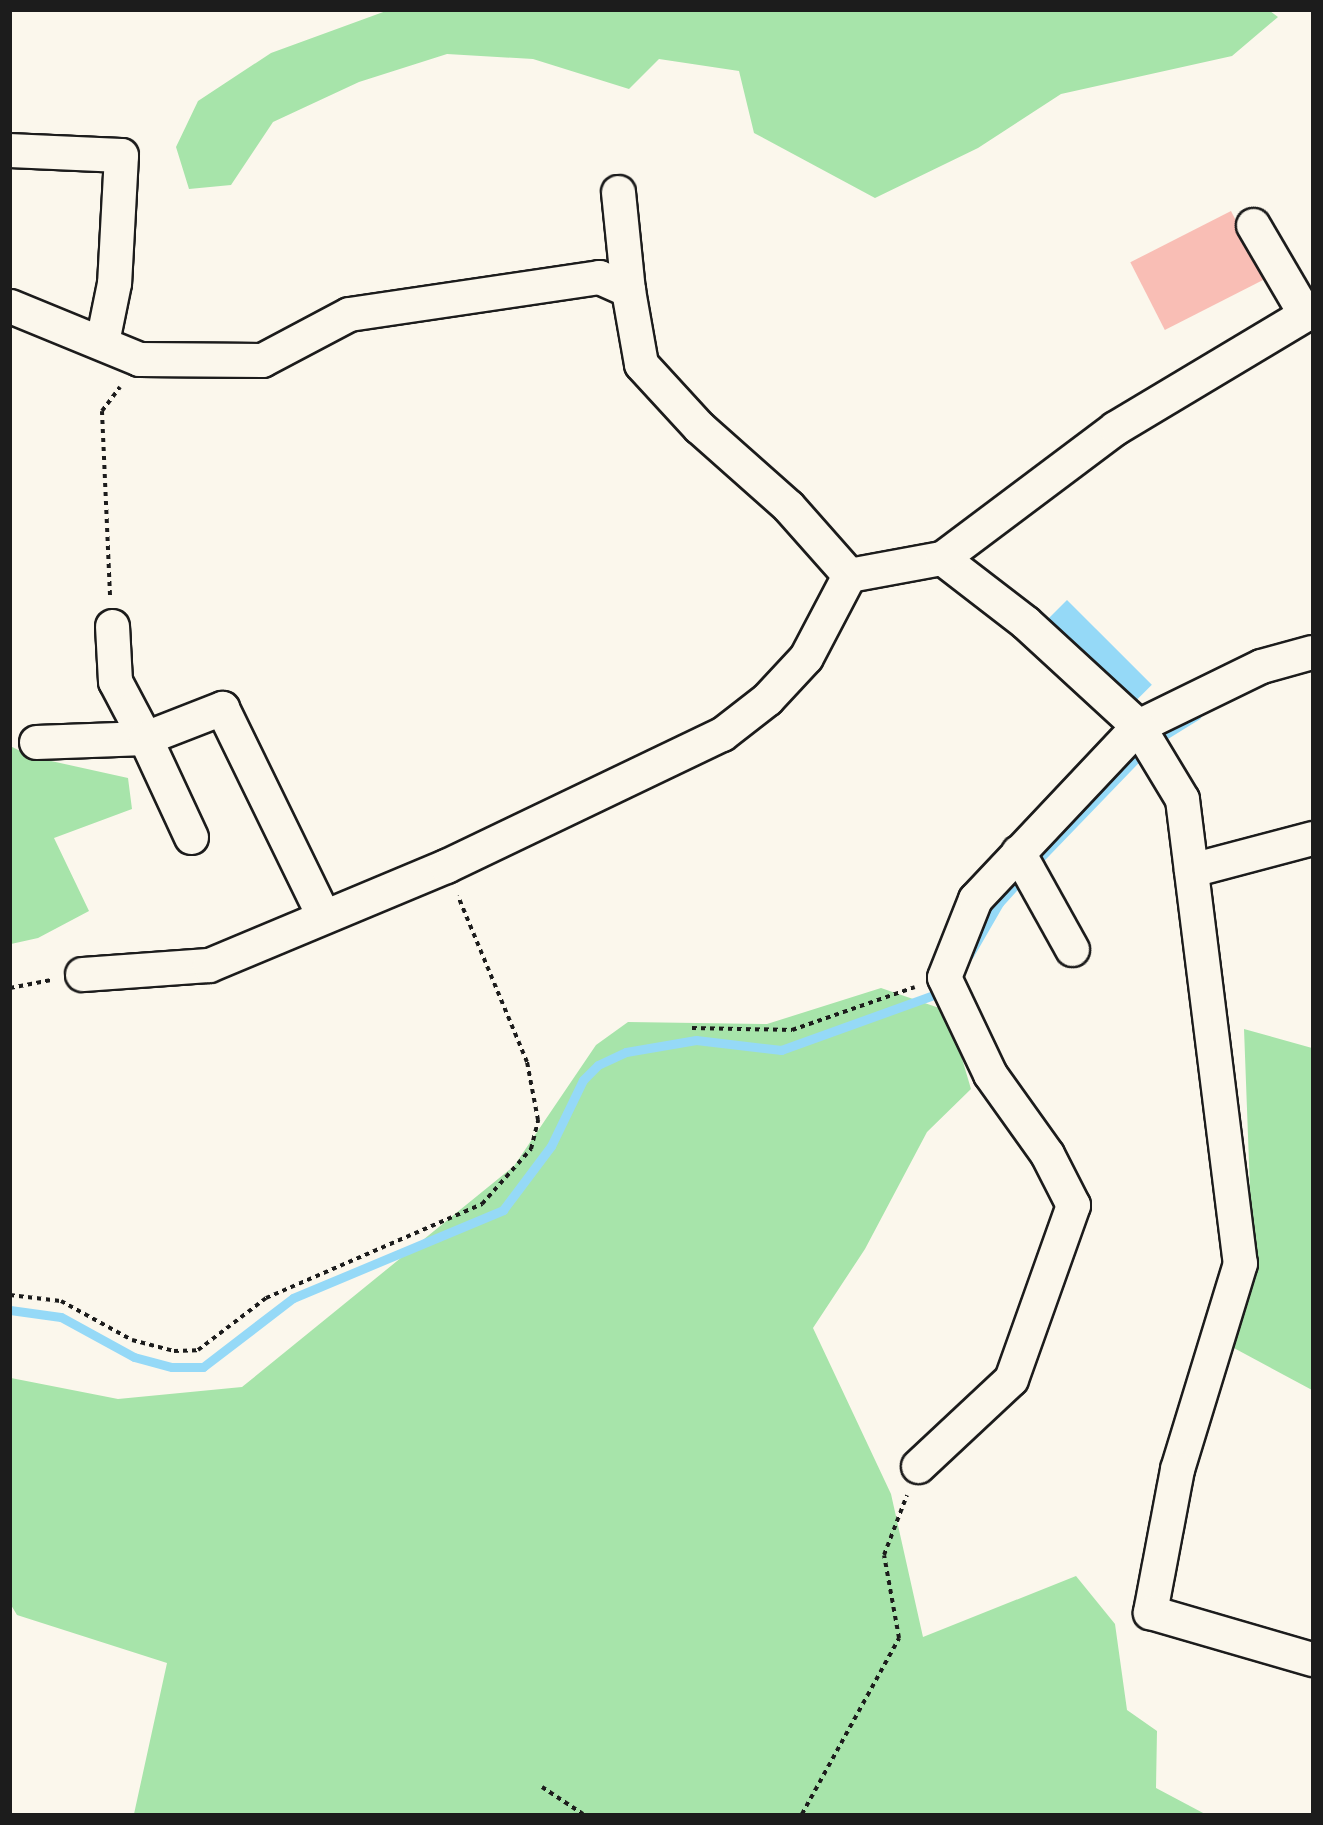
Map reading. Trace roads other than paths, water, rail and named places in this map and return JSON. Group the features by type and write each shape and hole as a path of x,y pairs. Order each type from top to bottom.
{"street":[{"path":"10,150 121,155 114,283 102,342"},
{"path":"618,192 628,290 641,364 699,427 788,506 849,575"},
{"path":"849,575 942,558 1115,428 1309,312 1253,225"},
{"path":"10,306 139,359 262,360 349,314 599,277 628,290"},
{"path":"942,558 1025,622 1138,726 1182,799 1240,1263 1177,1469 1150,1612 1312,1659"},
{"path":"82,974 209,965 323,915 446,866 722,734 767,699 806,657 849,575"},
{"path":"112,626 115,681 192,837"},
{"path":"918,1466 1011,1379 1074,1205 1047,1154 990,1074 944,977 975,899 1138,726 1260,666 1312,652"},
{"path":"36,742 145,738 222,708 323,915"},
{"path":"1191,870 1312,838"},
{"path":"1018,852 1072,949"}],"water":[{"path":"1067,600 1152,685 1131,706 1046,621"}],"waterway":[{"path":"1155,741 1197,715"},
{"path":"1033,865 1144,750"},
{"path":"969,955 999,903 1024,875"},
{"path":"10,1310 61,1317 134,1357 172,1367 203,1367 293,1298 503,1210 551,1146 583,1080 598,1065 626,1052 696,1040 781,1050 945,991"}]}
